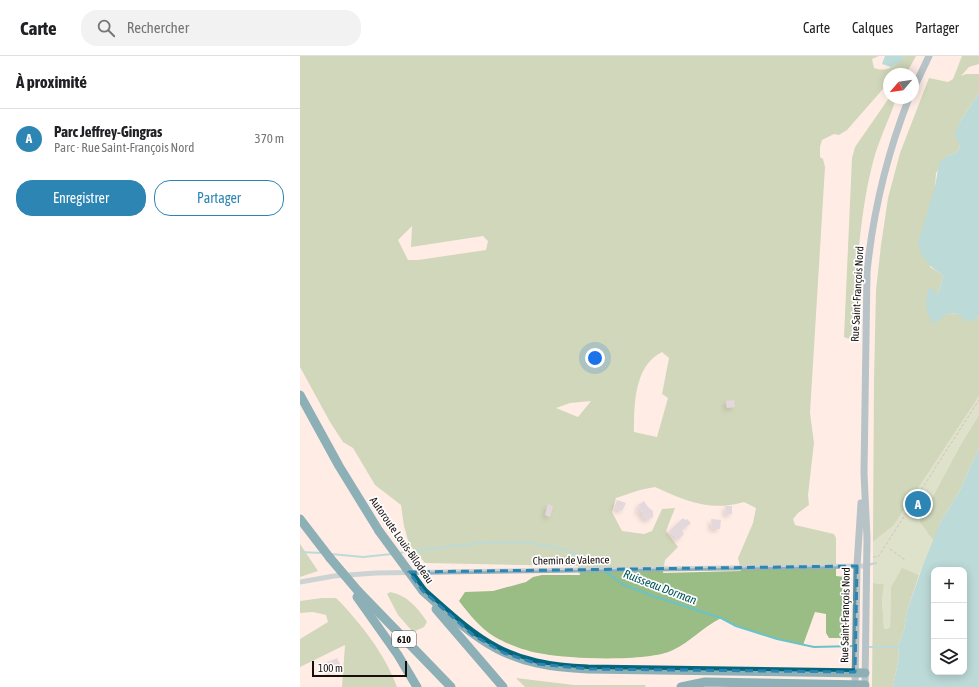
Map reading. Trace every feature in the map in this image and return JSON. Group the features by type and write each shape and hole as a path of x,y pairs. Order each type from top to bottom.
{"highway":[{"name":"Autoroute Louis-Bilodeau","path":"300,395 346,477 380,531 423,591 460,638 503,687"},
{"name":"610","path":"300,520 355,591 451,687"},
{"path":"355,591 398,655 417,687"},
{"path":"423,591 465,628 484,642 510,656 538,664 588,669 865,672"},
{"path":"681,687 705,682 860,686"}],"street":[{"path":"919,77 929,56"},
{"name":"Rue Saint-François Nord","path":"860,686 865,672 866,640 864,473 866,298 870,243 888,160 907,104"},
{"name":"Rue Saint-François Nord","path":"860,686 855,672 857,566 864,473"},
{"name":"Chemin de Valence","path":"300,582 334,576 363,574 866,566"}],"lane":[{"path":"866,566 876,563"}],"path":[{"path":"871,557 878,557 979,400"},
{"path":"914,501 916,512"},
{"path":"890,549 905,560"}],"highlighted area":[{"path":"857,566 855,672 588,669 538,664 504,653 473,635 423,591 409,572"}],"green space":[{"path":"300,56 879,56 872,59 874,68 883,70 883,89 847,130 839,135 834,134 822,140 820,147 820,157 823,159 825,167 810,413 814,443 808,495 809,505 798,513 793,519 795,525 834,534 836,538 836,576 845,577 845,638 829,638 826,633 826,614 815,612 803,645 761,634 721,618 673,650 662,654 629,658 556,656 525,650 500,640 480,625 459,601 465,592 493,591 526,582 533,577 542,575 580,575 578,566 425,563 409,544 404,526 401,505 375,485 353,448 343,442 330,422 300,367","holes":["412,226 411,247 483,236 488,241 486,250 418,260 408,260 398,240","662,352 669,358 662,394 668,398 657,437 634,432 634,410 635,399 641,376 653,358","591,401 578,417 556,408 570,403","655,487 677,497 698,504 720,506 744,502 756,508 753,523 738,558 741,571 663,573 665,560 678,547 666,531 675,508 662,509 652,531 644,534 622,531 612,512 616,498"]},
{"path":"905,56 916,56 909,68 889,68"},
{"path":"962,56 979,56 979,64 969,67 961,76 966,74 979,74 979,93 959,123 956,134 960,147 956,153 947,156 936,173 930,267 943,275 937,295 933,323 949,313 959,314 974,321 979,315 979,396 894,525 873,542 876,290 888,198 900,153 929,78 948,82 953,79"},
{"path":"885,104 894,104 875,154 864,206 852,340 844,337 852,158 855,147"},
{"path":"979,396 979,415 961,444 919,522 934,540 919,575 902,569 891,587 890,628 884,629 882,600 884,584 873,583 873,542 894,525"},
{"path":"979,415 979,448 959,492 941,521 934,540 919,522 961,444"},
{"path":"300,544 318,571 300,577"},
{"path":"902,568 919,575 907,611 904,630 898,647 899,657 893,687 872,687 873,583 884,584 882,600 884,629 890,628 891,587"},
{"path":"390,592 402,596 416,607 427,622 424,627 413,632 398,615 387,594"},
{"path":"336,598 354,617 379,651 397,687 342,687 345,645 300,667 300,639 328,622 326,615 313,612 300,613 300,601"},
{"path":"516,678 574,685 646,685 645,687 525,687"}],"water":[{"path":"885,56 905,56 899,63 891,67 882,64"},
{"path":"979,93 979,315 974,321 966,321 959,314 949,313 933,324 927,310 927,298 929,289 932,288 937,295 943,275 927,262 921,254 918,243 935,187 939,163 947,156 956,153 960,147 955,134 959,123"},
{"path":"979,448 979,687 893,687 899,657 898,647 904,630 907,611 923,565 941,521 959,492"}],"building":[{"path":"734,400 735,407 727,408 726,401"},
{"path":"617,500 626,503 622,511 614,508"},
{"path":"644,501 653,511 653,517 648,520 642,517 642,511 639,513 637,510 640,508 638,505"},
{"path":"548,504 553,506 550,517 545,515"},
{"path":"725,506 732,506 732,514 726,515"},
{"path":"683,518 685,520 687,519 691,523 682,531 684,534 678,540 669,531"},
{"path":"711,519 721,520 720,529 712,529"},
{"path":"337,658 341,666 330,671 326,663"}],"waterway":[{"name":"Ruisseau Dorman","path":"399,553 449,546 504,542 531,543 556,547 580,556 601,569"},
{"name":"Ruisseau Dorman","path":"300,552 323,553"},
{"name":"Ruisseau Dorman","path":"331,554 363,557 392,554"},
{"name":"Ruisseau Dorman","path":"605,571 622,584 653,596 721,618 736,626 777,639 814,647 854,646"},
{"name":"Ruisseau Dorman","path":"868,647 898,647"}],"place":[{"name":"Parc Jeffrey-Gingras","path":"918,504"}]}
